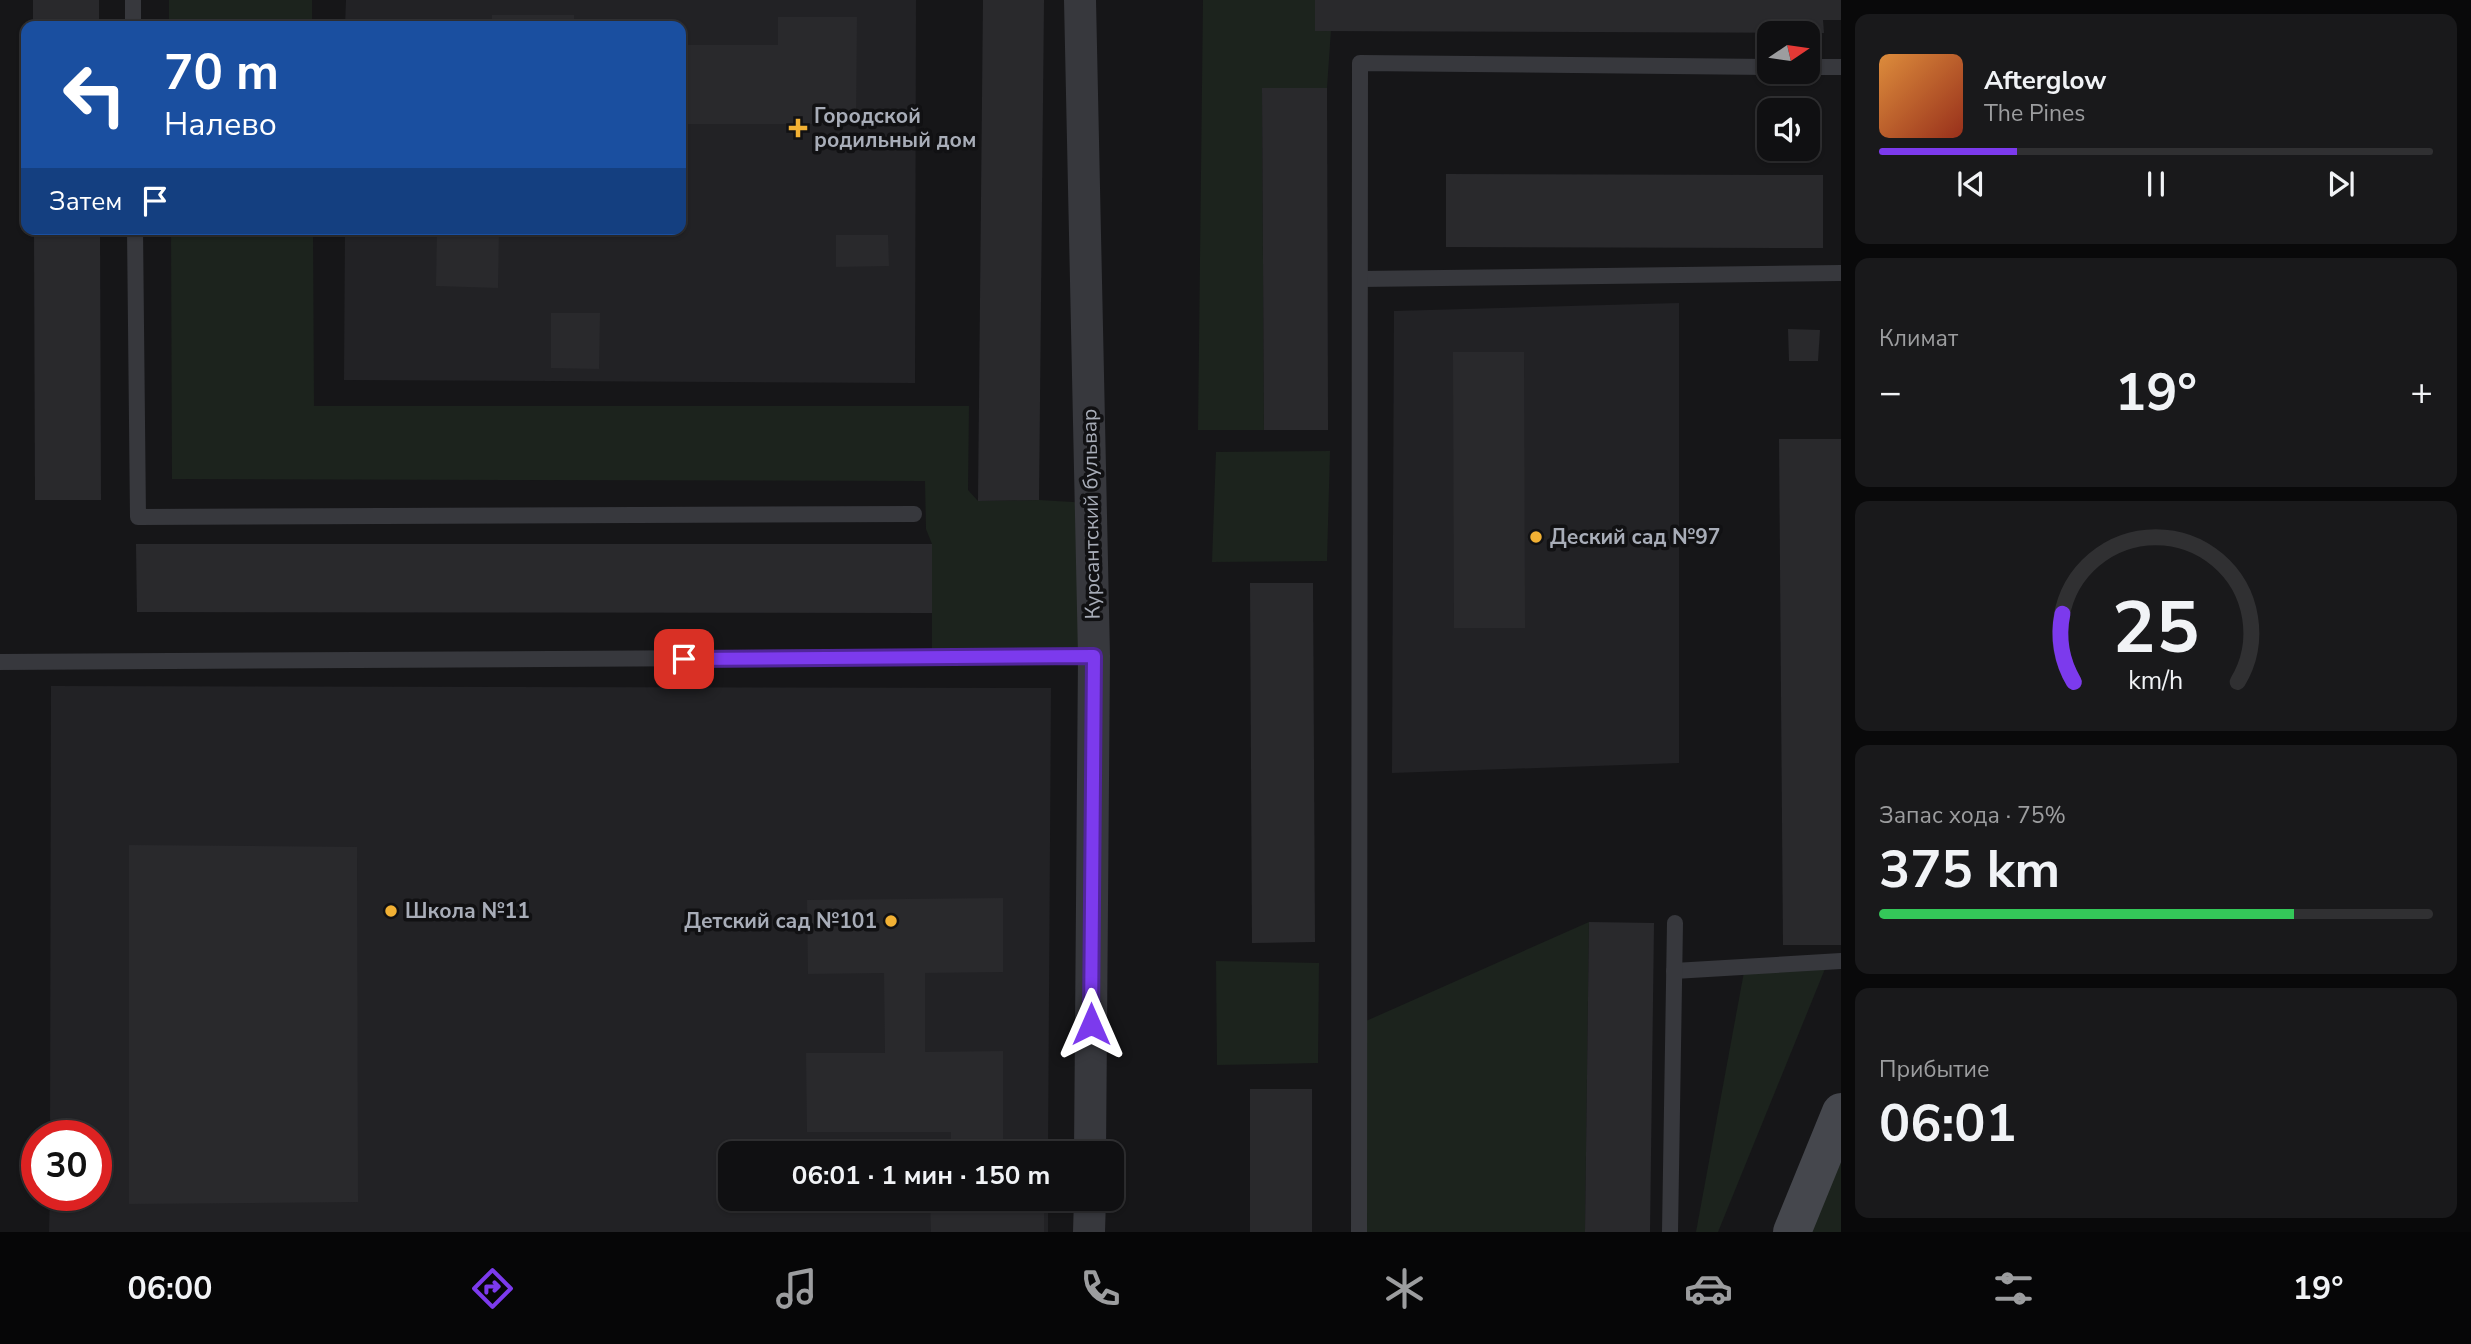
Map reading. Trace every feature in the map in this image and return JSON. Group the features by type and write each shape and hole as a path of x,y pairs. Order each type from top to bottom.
{"street":[{"name":"Курсантский бульвар","path":"1080,0 1094,656 1090,1141"},
{"path":"1792,1232 1841,1112"},
{"path":"1089,1232 1090,1211"}],"lane":[{"path":"133,0 133,21"},
{"path":"1359,1232 1360,63 1757,67"},
{"path":"1820,67 1841,67"},
{"path":"135,235 138,517 914,514"},
{"path":"1360,279 1841,273"},
{"path":"0,662 1094,656"},
{"path":"1670,1232 1675,923"},
{"path":"1674,971 1841,961"}],"shaded area":[{"path":"169,0 312,0 312,21 169,21"},
{"name":"Городской родильный дом","path":"346,0 916,0 915,383 344,380 345,235 686,235 686,21 345,21"},
{"path":"1203,0 1315,0 1315,30 1331,30 1327,88 1262,89 1264,430 1198,430"},
{"path":"171,235 313,235 314,406 969,406 968,490 978,501 1090,503 1088,650 932,651 932,544 926,529 925,481 172,479"},
{"name":"Деский сад №97","path":"1679,303 1679,763 1392,773 1394,311"},
{"path":"1330,451 1327,561 1212,562 1216,452"},
{"name":"Школа №11","path":"51,686 1051,688 1048,1141 718,1141 718,1211 1048,1211 1048,1232 49,1232 50,1211 112,1211 112,1120 50,1120"},
{"path":"1589,922 1585,1232 1365,1232 1366,1021"},
{"path":"1829,959 1718,1232 1696,1232 1746,961"},
{"path":"1216,961 1319,963 1318,1063 1217,1065"},
{"path":"1841,1145 1841,1232 1805,1232"}],"building":[{"path":"33,0 99,0 99,21 33,21"},
{"path":"983,0 1044,0 1039,500 978,501"},
{"path":"1315,0 1841,0 1841,20 1823,20 1824,33 1820,33 1820,21 1757,21 1757,33 1315,31"},
{"path":"492,15 574,15 574,21 492,21"},
{"path":"778,17 857,17 856,124 686,124 686,45 778,45"},
{"path":"1262,88 1327,88 1328,430 1264,430"},
{"path":"1446,174 1823,175 1823,248 1446,247"},
{"path":"34,235 100,235 101,500 35,500"},
{"path":"437,235 499,235 498,288 436,286"},
{"path":"836,235 888,235 889,266 836,267"},
{"path":"551,313 600,313 599,369 551,368"},
{"path":"1788,329 1820,330 1818,361 1789,361"},
{"path":"1453,352 1524,352 1525,628 1454,628"},
{"path":"1779,439 1841,439 1841,945 1783,945"},
{"path":"136,544 932,544 932,613 137,612"},
{"path":"1250,583 1313,583 1315,942 1252,943"},
{"path":"129,845 357,847 358,1202 129,1204"},
{"path":"1003,898 1003,972 925,973 925,1052 1003,1051 1003,1141 951,1141 951,1132 807,1132 806,1053 885,1053 884,973 808,974 807,900"},
{"path":"1589,922 1654,923 1650,1232 1585,1232"},
{"path":"1250,1089 1312,1089 1312,1232 1250,1232"},
{"path":"930,1211 1044,1211 1044,1232 931,1232"}],"place":[{"name":"Городской родильный дом","path":"798,128"},
{"name":"Деский сад №97","path":"1536,537"},
{"name":"Школа №11","path":"391,911"},
{"name":"Детский сад №101","path":"891,921"}],"route":[{"path":"684,659 1094,656 1091,1024"}]}
